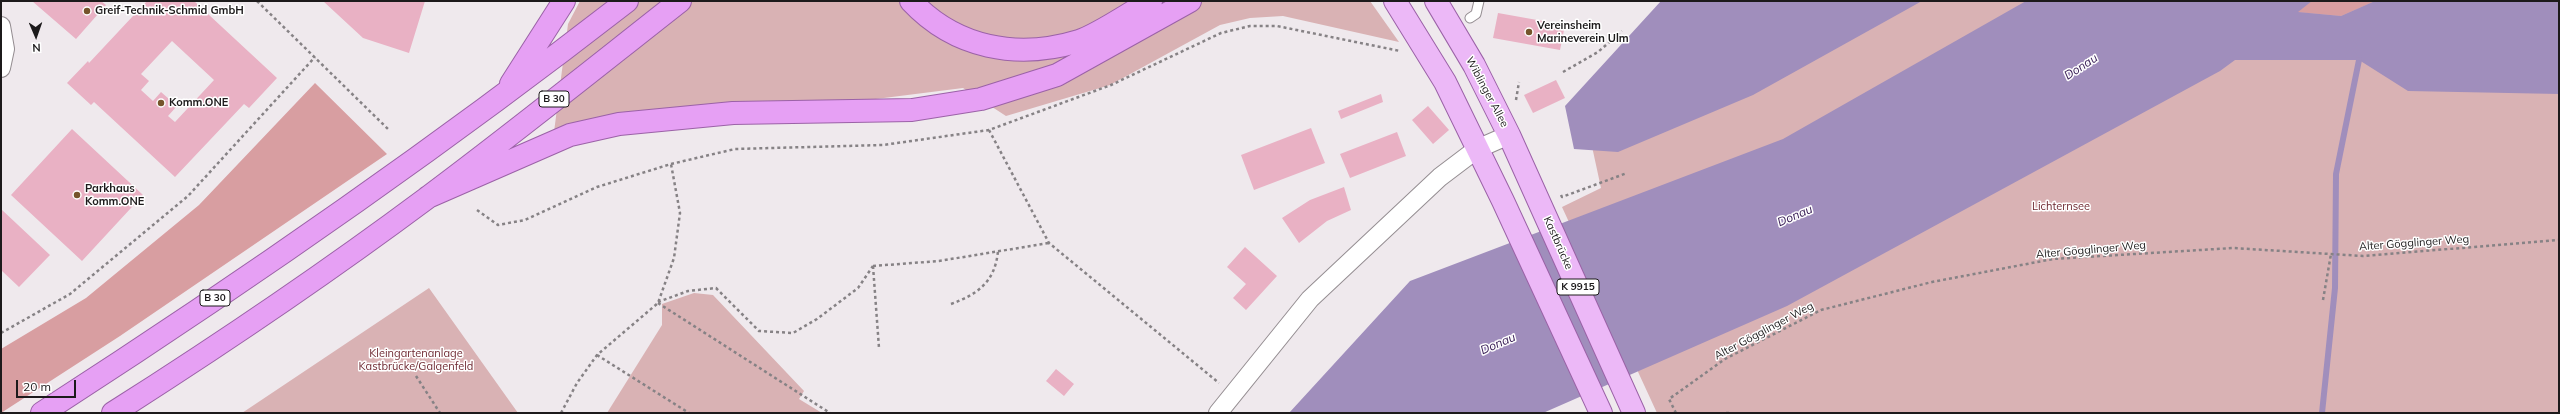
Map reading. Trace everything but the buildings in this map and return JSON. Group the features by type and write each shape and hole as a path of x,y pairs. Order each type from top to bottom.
{"highway":[{"path":"503,97 564,1"},
{"name":"B 30","path":"42,413 137,351 373,190 503,97 627,1"},
{"name":"B 30","path":"113,413 221,344 428,197 680,1"},
{"path":"911,1 928,20 967,40 998,49 1044,48 1080,41 1151,1"},
{"path":"428,197 498,169 531,151 570,135 619,124 733,113 912,110 981,99 1057,75 1190,1"}],"main road":[{"name":"K 9915","path":"1395,1 1408,19 1445,82 1503,201 1598,407"},
{"name":"Wiblinger Allee","path":"1436,1 1474,65 1509,135 1532,186"},
{"name":"Kastbrücke","path":"1532,186 1634,413"}],"street":[{"path":"1,26 5,49 1,68"},
{"path":"1218,413 1310,299 1440,177 1477,150 1509,135"}],"lane":[{"path":"1470,18 1476,14 1479,1"}],"path":[{"path":"257,1 388,129"},
{"path":"477,210 498,225 525,220 597,186 671,164 735,149 883,145 988,130 1110,85 1221,33 1250,26 1276,26 1405,52"},
{"path":"1563,72 1598,52 1622,31"},
{"path":"1,333 70,294 188,196 315,57"},
{"path":"1515,103 1519,82"},
{"path":"988,130 1049,243 1232,394"},
{"path":"658,302 674,258 680,213 671,164"},
{"path":"1558,190 1562,196 1627,173"},
{"name":"Alter Gögglinger Weg","path":"1676,413 1669,399 1725,359 1821,310 1924,284 2052,259 2233,248 2362,256 2559,240"},
{"path":"873,266 940,261 1049,243"},
{"path":"951,304 972,296 988,281 997,266 998,251"},
{"path":"2323,300 2331,254"},
{"path":"561,413 577,383 597,355 658,302 688,292 716,288 759,331 793,333 817,319 858,288 873,266"},
{"path":"873,266 879,348"},
{"path":"658,302 830,413"},
{"path":"597,355 689,413"},
{"path":"416,376 440,413"}],"green space":[{"path":"580,1 1370,1 1399,42 1283,16 1250,18 1220,25 1110,85 1006,116 963,88 860,101 734,102 616,116 554,132 568,24"},
{"name":"Lichternsee","path":"1663,1 2559,1 2559,413 1657,413 1562,207 1601,188 1580,91"},
{"name":"Kleingartenanlage Kastbrücke/Galgenfeld","path":"429,288 518,413 242,413"},
{"path":"694,293 713,295 804,391 799,399 822,413 607,413 662,325 662,304"}],"shaded area":[{"path":"2312,1 2375,1 2341,16 2297,12"},
{"path":"315,83 387,154 120,336 1,413 1,349 86,298 199,205"}],"water":[{"path":"1661,1 1922,1 1753,95 1618,152 1574,149 1565,106"},
{"name":"Donau","path":"2026,1 2312,1 2298,12 2341,16 2375,1 2559,1 2559,94 2408,91 2359,60 2235,60 2220,71 1787,306 1543,413 1289,413 1410,281 1783,139"}],"waterway":[{"path":"2322,413 2335,288 2336,174 2359,60"}],"place":[{"name":"Greif-Technik-Schmid GmbH","path":"87,11"},
{"name":"Vereinsheim Marineverein Ulm","path":"1529,32"},
{"name":"Komm.ONE","path":"161,103"},
{"name":"Parkhaus Komm.ONE","path":"77,195"}]}
